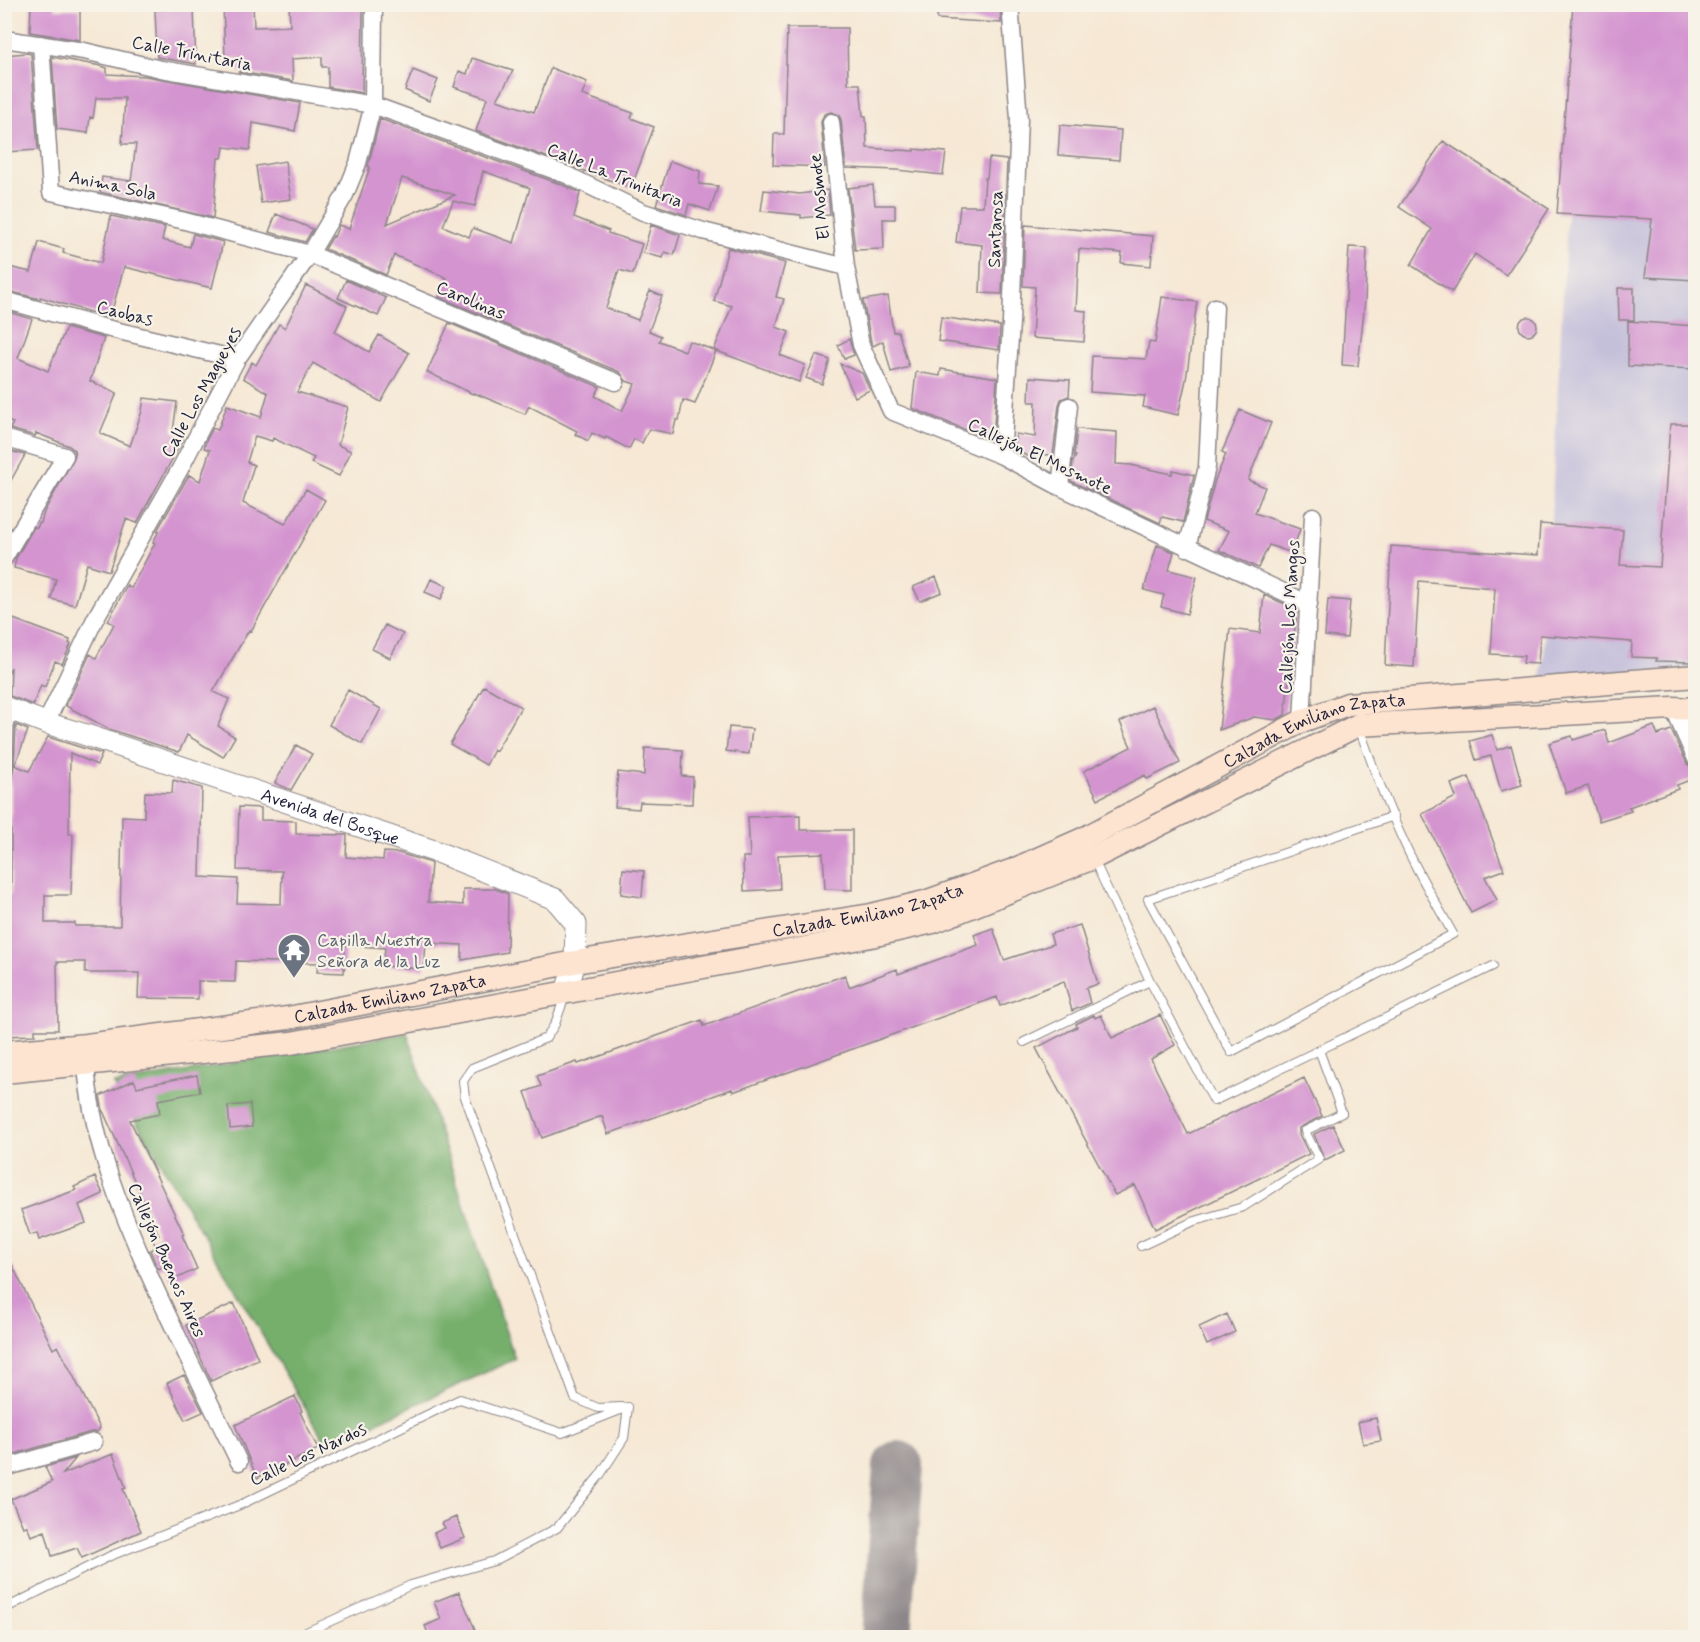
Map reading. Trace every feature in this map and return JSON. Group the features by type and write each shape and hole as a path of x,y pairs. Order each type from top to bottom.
{"main road":[{"name":"Calzada Emiliano Zapata","path":"4,1052 87,1045 288,1018 574,962 872,915 925,902 1013,870 1085,838 1302,721 1348,704 1695,676"},
{"name":"Calzada Emiliano Zapata","path":"4,1072 291,1043 871,936 933,922 1093,858 1358,725 1673,708 1695,709"}],"street":[{"name":"Calle Los Magueyes","path":"46,723 95,619 180,469 237,359 310,254 345,195 358,163 373,105 374,4"},
{"name":"Santarosa","path":"1002,456 1011,323 1019,119 1010,4"},
{"name":"Calle Trinitaria","path":"4,39 84,51 161,69 373,105"},
{"name":"Anima Sola","path":"41,44 51,192 181,220 310,254"},
{"name":"Calle La Trinitaria","path":"373,105 567,175 643,212 703,231 846,267"},
{"name":"El Mosmote","path":"831,122 846,267"},
{"name":"Carolinas","path":"310,254 616,382"},
{"name":"Callejón El Mosmote","path":"846,267 861,345 891,411 1002,456 1060,487 1310,604"},
{"name":"Caobas","path":"4,300 106,328 237,359"},
{"path":"1187,548 1207,467 1215,307"},
{"path":"1060,487 1069,406"},
{"path":"4,438 65,456 4,558"},
{"name":"Callejón Los Mangos","path":"1302,721 1314,516"},
{"path":"4,766 5,708"},
{"name":"Avenida del Bosque","path":"5,708 437,852 555,899 576,924 574,962 566,993"},
{"path":"1673,708 1695,759"},
{"name":"Callejón Buenos Aires","path":"86,1065 88,1090 99,1144 120,1207 158,1296 239,1462"},
{"path":"4,1468 94,1442"}],"lane":[{"path":"1358,725 1394,816 1403,840 1453,934 1231,1052 1148,899 1394,816"},
{"path":"1093,858 1150,981 1214,1101 1493,966"},
{"path":"1024,1042 1150,981"},
{"path":"293,1638 411,1585 494,1561 557,1528 600,1475 624,1438 628,1407 598,1408 575,1398 465,1097 463,1081 472,1068 546,1038 555,1024 566,993"},
{"path":"1141,1246 1192,1222 1243,1207 1319,1159 1305,1131 1342,1113 1319,1050"},
{"name":"Calle Los Nardos","path":"4,1609 110,1556 242,1504 459,1399 562,1433 628,1407"}],"shaded area":[{"path":"1578,5 1695,5 1695,669 1541,679 1544,655"}],"green space":[{"path":"407,1033 515,1359 327,1445 114,1084"}],"building":[{"path":"31,4 55,4 55,9 80,9 80,40 30,32"},
{"path":"169,4 189,4 189,9 194,9 196,64 157,57 155,10 169,10"},
{"path":"223,4 253,4 254,27 290,26 289,4 363,4 362,93 328,87 328,67 322,67 322,57 292,59 293,81 239,72 239,58 225,59"},
{"path":"938,4 1000,4 1001,23 937,19"},
{"path":"1573,4 1695,4 1695,280 1645,277 1652,219 1557,214"},
{"path":"787,28 847,28 848,84 860,84 863,116 866,116 867,148 946,152 943,175 846,168 841,120 839,115 831,112 824,114 821,122 825,167 773,165 774,134 784,134"},
{"path":"31,54 38,150 4,152 4,55"},
{"path":"52,57 101,66 107,68 107,74 145,76 300,103 295,131 253,123 250,150 224,147 222,158 218,158 213,218 100,192 102,177 131,181 136,144 122,144 125,98 96,98 88,133 57,129"},
{"path":"472,58 513,71 497,100 534,112 551,68 587,82 582,95 633,113 631,118 654,127 631,188 476,131 487,98 454,87 459,71 467,74"},
{"path":"413,70 438,80 429,101 405,90"},
{"path":"380,119 580,193 574,217 609,231 608,233 642,244 633,274 619,270 606,308 638,320 650,291 662,296 649,331 661,336 659,341 685,351 689,341 716,351 695,404 683,400 679,420 676,420 673,434 649,429 642,443 634,439 629,449 606,437 605,439 592,433 588,441 575,434 577,431 529,406 525,414 473,394 427,372 449,323 600,387 595,396 622,411 635,384 626,381 620,372 439,297 447,278 394,255 386,275 325,249 339,225 349,229 370,167 368,166","holes":["483,171 530,188 514,243 473,228 469,237 443,226 453,201 475,206","402,178 455,195 387,224"]},
{"path":"1060,125 1121,130 1119,160 1058,155"},
{"path":"1443,141 1549,209 1506,275 1475,254 1452,292 1411,265 1432,229 1399,207"},
{"path":"989,158 1007,160 1002,294 980,293 982,245 956,242 960,206 983,206"},
{"path":"285,161 291,199 261,203 256,166"},
{"path":"670,161 700,171 699,184 718,186 710,211 689,204 686,215 656,205"},
{"path":"873,185 875,205 895,205 895,219 883,219 884,249 855,250 848,188"},
{"path":"764,190 800,194 828,190 830,215 801,218 801,215 761,211"},
{"path":"276,214 313,229 305,242 269,232"},
{"path":"111,216 165,227 162,240 190,247 193,234 223,242 212,288 124,267 110,318 40,297 40,299 4,290 4,266 31,272 39,242 64,249 63,253 101,263"},
{"path":"651,225 680,235 674,255 665,252 663,258 643,253"},
{"path":"1025,225 1153,236 1151,266 1121,263 1122,253 1079,249 1076,310 1086,311 1084,342 1032,338 1035,287 1023,286"},
{"path":"1349,247 1367,248 1365,301 1358,366 1342,365"},
{"path":"728,248 785,263 776,297 784,299 776,327 789,332 780,355 805,365 799,382 714,350 732,306 714,301"},
{"path":"346,280 386,298 378,316 338,298"},
{"path":"306,285 347,306 335,332 369,352 379,335 409,353 381,402 313,363 297,392 348,407 338,445 351,451 339,476 311,463 314,458 273,438 272,441 255,436 247,462 254,465 243,503 285,524 306,489 325,500 251,631 249,630 213,692 229,699 218,726 235,737 223,757 187,735 179,752 109,729 66,706 90,654 96,658 114,624 108,621 127,585 131,588 155,543 153,542 159,531 157,531 189,475 200,481 210,450 204,448 206,441 213,428 218,430 227,405 261,417 268,393 243,378 252,362 256,365 279,324 285,328"},
{"path":"1618,288 1634,288 1634,320 1619,320"},
{"path":"888,296 893,332 898,331 909,367 891,372 883,341 873,346 871,342 863,300"},
{"path":"1162,297 1197,302 1186,380 1178,415 1143,407 1145,396 1090,392 1092,356 1146,359 1149,342 1155,343"},
{"path":"4,311 32,319 18,358 48,371 66,328 104,338 90,381 117,393 100,433 130,446 144,398 177,402 173,432 185,436 137,523 126,519 109,571 87,564 75,605 51,599 56,579 14,568 16,558 34,527 37,528 41,523 44,512 75,456 74,450 69,446 36,433 35,436 10,429 13,423 4,420"},
{"path":"941,317 1000,326 999,350 938,341"},
{"path":"1528,317 1534,320 1537,326 1534,332 1528,335 1522,332 1519,326 1522,320"},
{"path":"1628,321 1695,326 1695,369 1628,366"},
{"path":"849,339 854,355 844,359 838,345"},
{"path":"816,355 830,360 822,384 806,378"},
{"path":"840,364 862,373 870,390 855,397"},
{"path":"941,369 997,378 993,441 912,408 916,372 940,376"},
{"path":"1030,377 1070,380 1069,396 1061,399 1059,405 1053,455 1030,454 1030,457 1014,450 1016,434 1035,437 1036,402 1029,402"},
{"path":"1240,410 1271,423 1248,480 1265,487 1255,513 1300,529 1292,553 1269,545 1258,568 1219,550 1229,531 1204,521 1215,480 1226,454 1222,452"},
{"path":"1670,424 1695,424 1695,659 1692,659 1692,662 1656,661 1657,658 1631,657 1632,642 1540,635 1538,664 1523,663 1524,656 1491,654 1495,588 1419,581 1414,667 1385,665 1391,546 1538,555 1540,524 1623,530 1620,565 1660,567"},
{"path":"1077,429 1117,432 1116,464 1172,474 1173,470 1194,475 1183,522 1162,517 1160,523 1071,481 1076,456 1074,456"},
{"path":"10,451 25,455 4,493 4,462"},
{"path":"1157,545 1174,552 1169,570 1197,577 1187,614 1161,607 1164,595 1144,590"},
{"path":"936,577 942,592 920,601 913,587"},
{"path":"431,579 447,586 441,599 425,592"},
{"path":"1264,595 1297,610 1285,715 1276,720 1254,717 1219,730 1230,629 1260,633"},
{"path":"1328,599 1350,601 1347,638 1325,636"},
{"path":"8,617 70,640 71,644 62,664 55,661 45,687 41,685 33,705 10,696 11,667 4,682 4,628"},
{"path":"385,625 403,634 390,658 372,649"},
{"path":"484,686 521,707 486,765 450,744"},
{"path":"348,690 381,709 362,744 329,725"},
{"path":"1153,706 1180,763 1147,779 1145,775 1098,799 1084,771 1131,747 1120,722"},
{"path":"16,725 28,730 15,765 29,771 48,737 102,754 97,765 70,753 69,834 73,834 71,895 45,895 45,923 120,926 122,816 144,817 145,792 172,793 173,780 202,788 200,877 238,879 237,903 281,904 282,871 237,870 239,807 261,808 261,820 296,821 296,834 347,835 346,857 383,860 384,852 399,853 431,863 428,902 463,905 463,889 496,889 508,894 507,952 462,960 462,945 426,943 424,969 383,966 385,948 345,945 344,973 317,972 318,963 236,961 235,982 198,981 198,999 138,998 139,973 85,973 85,962 57,962 58,1030 35,1030 35,1035 4,1036 6,895 11,895 11,787 8,776 13,772 14,766"},
{"path":"1654,726 1658,735 1671,730 1687,764 1695,769 1695,778 1677,785 1678,789 1629,807 1631,811 1599,821 1588,786 1566,793 1549,743 1572,736 1573,740 1605,730 1609,743"},
{"path":"729,727 752,729 749,754 726,751"},
{"path":"1492,735 1497,750 1511,745 1522,785 1501,791 1491,756 1476,760 1470,741"},
{"path":"296,745 312,754 291,790 275,783"},
{"path":"645,748 683,750 682,776 693,777 692,804 640,802 639,809 615,807 618,772 644,775"},
{"path":"1469,777 1504,870 1485,877 1497,900 1471,913 1422,814 1456,797 1451,784"},
{"path":"800,815 800,830 852,830 852,890 825,889 823,853 778,855 780,889 744,891 743,857 750,857 748,817"},
{"path":"623,869 644,871 642,897 621,894"},
{"path":"1080,925 1098,984 1086,988 1090,1003 1072,1011 1064,981 1000,1006 997,997 733,1092 732,1089 608,1134 602,1116 542,1138 525,1092 541,1086 537,1076 577,1062 578,1064 702,1020 704,1026 845,975 849,987 897,969 898,974 978,945 974,935 993,928 1004,960 1053,944 1050,934"},
{"path":"1094,1015 1095,1018 1101,1015 1112,1038 1160,1015 1175,1045 1151,1059 1188,1134 1304,1078 1322,1116 1299,1128 1299,1134 1309,1154 1155,1229 1135,1185 1115,1195 1036,1048 1077,1027 1076,1024"},
{"path":"197,1075 200,1092 158,1100 160,1114 130,1120 184,1234 182,1235 197,1269 171,1281 164,1266 158,1269 150,1250 156,1247 152,1238 159,1235 103,1111 100,1096 134,1080 137,1087"},
{"path":"250,1104 252,1127 230,1129 228,1106"},
{"path":"1333,1125 1345,1150 1325,1160 1314,1134"},
{"path":"95,1177 103,1194 79,1205 86,1223 39,1240 37,1233 30,1235 21,1210 76,1190 74,1187"},
{"path":"4,1248 53,1349 58,1346 100,1428 97,1432 4,1457"},
{"path":"234,1303 258,1359 211,1381 186,1325"},
{"path":"1227,1314 1235,1332 1207,1345 1199,1327"},
{"path":"184,1375 203,1412 185,1420 167,1383"},
{"path":"295,1396 318,1449 257,1478 235,1425"},
{"path":"1376,1418 1381,1441 1363,1444 1358,1422"},
{"path":"113,1454 126,1488 123,1489 141,1531 82,1558 77,1548 52,1556 45,1531 31,1536 27,1526 23,1527 11,1499 52,1482 45,1467 76,1458 63,1474"},
{"path":"456,1517 465,1538 440,1548 434,1533 445,1528 442,1523"},
{"path":"459,1592 477,1634 468,1638 430,1638 425,1626 441,1619 434,1602"}],"taxiway":[{"path":"886,1638 898,1466"}],"place":[{"name":"Capilla Nuestra Señora de la Luz","path":"294,979"}]}
